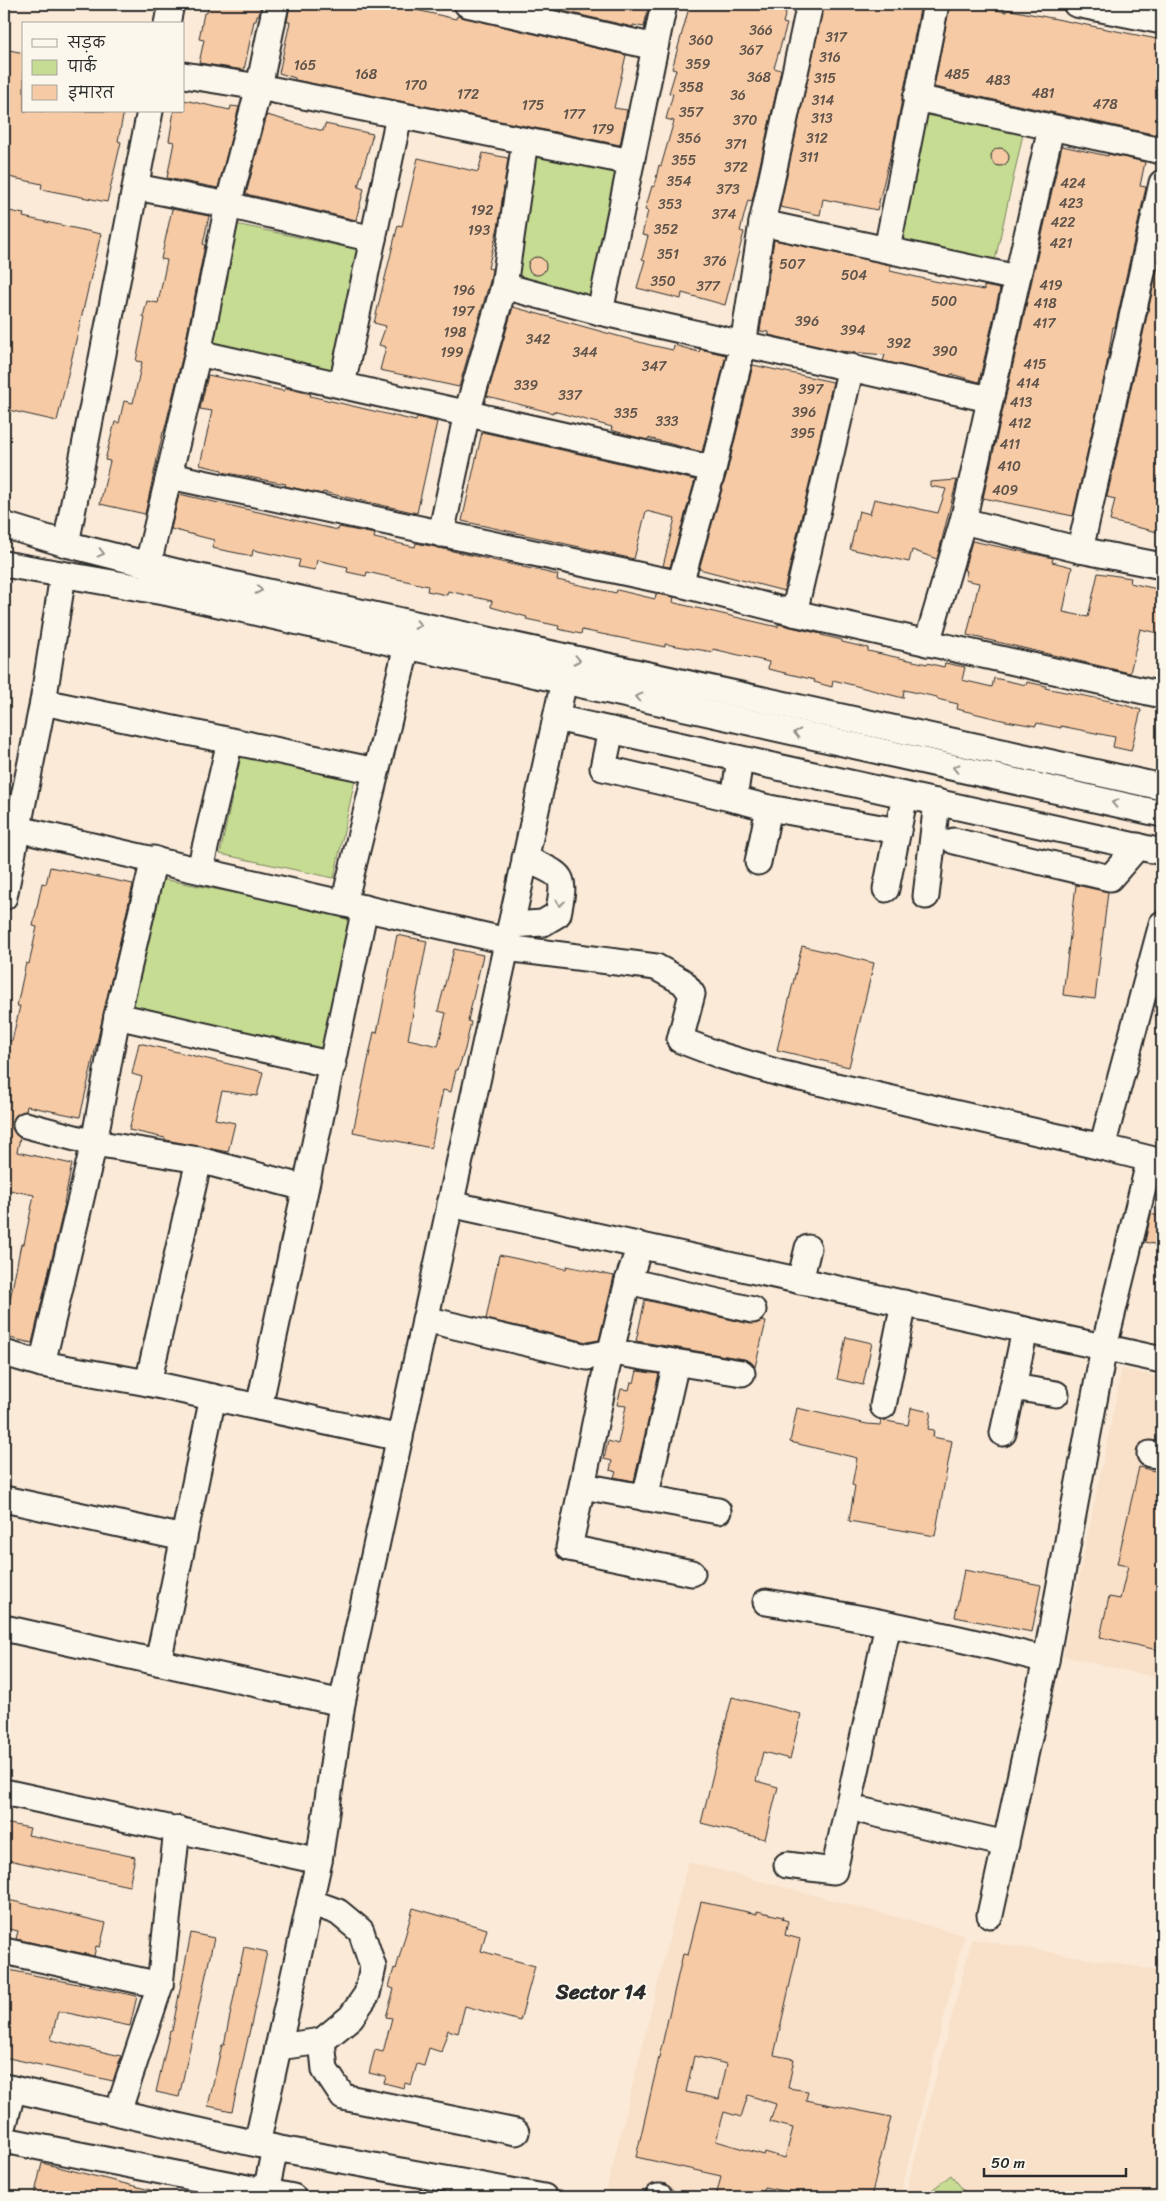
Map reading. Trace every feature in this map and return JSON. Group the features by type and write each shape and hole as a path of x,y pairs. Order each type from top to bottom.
{"street":[{"path":"167,22 171,4"},
{"path":"148,564 198,352 228,205 259,87 276,4"},
{"path":"467,4 537,12 655,47"},
{"path":"600,312 664,4"},
{"path":"680,584 713,469 743,345 762,223 810,4"},
{"path":"887,249 936,4"},
{"path":"1076,4 1162,21"},
{"path":"185,75 259,87 631,162"},
{"path":"916,98 1162,151"},
{"path":"66,544 150,112"},
{"path":"342,385 399,116"},
{"path":"927,643 963,520 1051,128"},
{"path":"441,534 467,413 504,286 526,141"},
{"path":"1080,550 1162,183"},
{"path":"136,187 228,205 373,239"},
{"path":"762,223 1017,278"},
{"path":"504,286 600,312 989,399"},
{"path":"198,352 713,469"},
{"path":"794,613 852,367"},
{"path":"170,476 680,584 794,613 1162,695"},
{"path":"963,520 1080,550 1162,566"},
{"path":"4,525 66,544 148,564 1162,788"},
{"path":"4,564 169,593 1162,814"},
{"path":"4,897 43,702 63,575"},
{"path":"259,1407 333,1065 376,771 407,646"},
{"path":"265,2195 266,2146 278,2047 319,1861 342,1703 564,681"},
{"path":"43,702 376,771"},
{"path":"556,718 1162,852"},
{"path":"611,730 603,768 768,808 898,831"},
{"path":"200,869 230,741"},
{"path":"734,799 740,759"},
{"path":"886,889 904,795"},
{"path":"926,896 937,802"},
{"path":"758,862 768,808"},
{"path":"18,829 355,905 656,967 683,982 692,994 680,1040 722,1056 779,1073 1150,1159 1104,1347 1046,1660 990,1915"},
{"path":"954,841 1110,878 1138,846"},
{"path":"508,938 544,923 558,914 563,887 562,882 557,874 526,858"},
{"path":"42,1364 94,1143 117,1016 154,859"},
{"path":"1102,1147 1162,924"},
{"path":"117,1016 333,1065"},
{"path":"26,1125 94,1143 199,1160 305,1188"},
{"path":"148,1383 199,1160"},
{"path":"450,1204 1162,1360"},
{"path":"640,1246 628,1281 606,1371 569,1548 692,1573"},
{"path":"800,1281 808,1248"},
{"path":"628,1281 753,1310"},
{"path":"883,1406 904,1303"},
{"path":"425,1319 586,1357 612,1352 742,1374"},
{"path":"1003,1433 1025,1330"},
{"path":"4,1353 42,1364 148,1383 400,1438"},
{"path":"645,1498 676,1363"},
{"path":"1013,1387 1056,1394"},
{"path":"158,1662 213,1397"},
{"path":"583,1486 718,1511"},
{"path":"4,1499 184,1538"},
{"path":"766,1602 888,1625 1046,1660"},
{"path":"788,1865 834,1871 888,1625"},
{"path":"4,1628 342,1703"},
{"path":"4,1792 319,1861"},
{"path":"864,1811 1006,1844"},
{"path":"118,2112 160,1985 176,1829"},
{"path":"278,2047 315,2042 351,2017 367,1994 373,1966 360,1931 338,1912 310,1902"},
{"path":"4,1951 160,1985"},
{"path":"315,2042 325,2070 343,2097 516,2132"},
{"path":"4,2124 8,2088 266,2146 544,2197"},
{"path":"4,2140 265,2195 293,2197"}],"shaded area":[{"path":"1122,1369 1162,1378 1162,1679 1063,1656"},
{"path":"688,1862 964,1935 900,2197 605,2197"},
{"path":"972,1939 1162,1971 1162,2197 905,2197"}],"green space":[{"path":"919,112 1023,134 994,265 890,243"},
{"path":"536,155 621,173 594,301 508,283"},
{"path":"231,223 359,250 333,370 205,343"},
{"path":"241,755 355,779 334,878 220,854"},
{"path":"162,879 356,916 325,1050 133,1006"},
{"path":"951,2175 969,2197 923,2197"}],"building":[{"path":"209,4 261,4 259,15 257,15 256,21 254,21 244,70 199,63 204,40 199,39 204,13 207,13"},
{"path":"290,4 390,4 456,19 457,16 626,55 614,108 627,110 620,145 295,80 295,78 279,73 290,22 287,22"},
{"path":"555,4 649,4 644,27 633,25 633,27 554,9"},
{"path":"690,4 788,4 783,23 787,24 774,68 781,70 752,201 748,200 740,231 744,232 725,305 682,293 681,299 637,288 645,260 642,259 648,236 642,235 648,211 645,210 652,186 654,187 659,165 661,166 674,121 666,119 673,94 669,93 676,70 672,69"},
{"path":"824,4 921,4 893,145 877,210 823,199 820,215 780,207"},
{"path":"950,4 968,4 1006,12 1006,9 1162,40 1162,76 1158,97 1162,97 1162,136 934,87"},
{"path":"4,49 22,53 22,112 124,112 118,141 121,142 107,202 41,189 42,184 4,176"},
{"path":"185,100 230,110 231,106 239,107 218,188 167,178 174,142 169,141 174,112 185,112"},
{"path":"267,115 323,131 325,124 373,134 358,187 364,189 356,220 246,194"},
{"path":"1062,146 1145,162 1140,186 1146,187 1115,327 1113,327 1106,369 1073,516 983,498"},
{"path":"1000,148 1006,151 1009,157 1006,163 1000,166 994,163 991,157 994,151"},
{"path":"483,153 508,158 499,223 488,268 492,269 490,281 459,387 380,370 386,347 379,345 386,326 374,323 398,225 402,226 418,158 478,172"},
{"path":"172,209 209,216 184,350 145,514 100,504 110,461 105,460 115,422 119,423 124,401 133,403 142,362 136,361 147,301 158,303 167,260 161,259"},
{"path":"4,210 24,214 23,217 101,234 57,421 4,409"},
{"path":"774,240 891,265 890,271 934,281 984,290 984,286 1000,289 979,382 951,374 950,376 883,361 885,355 839,351 769,335 769,332 760,331"},
{"path":"1161,252 1162,533 1110,521 1115,499 1107,497"},
{"path":"537,257 543,260 546,266 543,272 537,275 531,272 528,266 531,260"},
{"path":"513,307 650,345 673,350 674,345 699,352 700,349 726,355 702,452 648,438 647,440 611,430 612,427 487,396"},
{"path":"753,365 833,382 784,591 699,569 727,472"},
{"path":"208,375 284,391 285,388 311,394 310,396 416,421 417,417 437,422 417,513 323,492 322,494 285,486 286,484 222,472 222,470 200,465 212,411 200,409"},
{"path":"482,432 695,480 670,567 663,566 675,518 646,511 634,559 462,521"},
{"path":"957,480 937,559 912,550 909,562 850,549 859,511 870,514 874,499 938,513 946,489 930,486 930,482"},
{"path":"179,494 338,530 339,527 375,534 374,538 415,547 416,543 435,547 558,575 557,580 616,593 617,590 655,599 656,594 674,597 673,602 675,603 778,627 778,624 821,634 842,640 842,642 868,648 868,651 944,667 945,663 965,667 962,680 992,687 994,678 1026,685 1027,682 1046,686 1045,688 1110,701 1141,710 1131,751 1113,747 1115,737 1061,726 1061,728 1037,723 1036,726 1006,721 957,709 958,704 937,699 937,697 904,690 903,698 833,680 832,687 814,682 815,680 768,669 769,662 713,649 713,652 665,644 665,647 582,630 581,634 558,629 559,626 526,619 527,617 491,607 492,601 448,591 447,595 427,591 428,586 367,572 366,576 347,572 348,567 317,560 315,570 298,567 300,560 253,550 252,556 212,548 214,540 171,529"},
{"path":"972,541 1053,558 1052,562 1072,567 1063,612 1088,617 1098,573 1131,578 1130,583 1162,590 1162,634 1140,629 1130,673 967,635 979,583 965,580 967,571 964,570"},
{"path":"50,867 133,884 80,1117 27,1106 26,1111 16,1115 12,1122 12,1129 20,1138 17,1152 72,1164 65,1203 32,1343 5,1337 8,1322 4,1321 4,1318 7,1304 9,1305 21,1244 24,1244 34,1195 4,1189 4,1060 8,1040 12,1041 20,1006 17,1006 26,963 29,964 37,927 33,926 42,883 46,884"},
{"path":"1076,885 1108,892 1095,999 1063,995"},
{"path":"397,935 427,941 408,1039 438,1046 446,1013 438,1011 454,949 483,955 468,1021 471,1022 465,1049 458,1070 456,1070 451,1092 443,1090 431,1148 353,1132 374,1032 377,1033"},
{"path":"802,946 874,963 849,1067 777,1050"},
{"path":"139,1043 263,1072 257,1096 222,1091 215,1119 235,1123 228,1152 166,1140 165,1138 129,1130 142,1077 132,1074"},
{"path":"1151,1214 1162,1217 1162,1246 1145,1242"},
{"path":"499,1255 566,1269 567,1266 614,1276 599,1340 587,1342 486,1319"},
{"path":"645,1300 750,1324 761,1321 766,1322 755,1367 751,1362 744,1359 636,1341"},
{"path":"846,1337 872,1343 863,1385 837,1379"},
{"path":"637,1371 659,1374 634,1481 614,1477 616,1472 610,1470 612,1461 604,1459 608,1441 618,1444 626,1406 617,1405 621,1389 629,1390 631,1382 634,1383"},
{"path":"797,1408 867,1424 880,1425 881,1420 908,1425 911,1408 931,1412 928,1429 934,1430 933,1437 952,1441 935,1536 849,1521 855,1486 852,1485 857,1458 790,1442"},
{"path":"1139,1467 1162,1473 1162,1651 1100,1637 1109,1597 1120,1599 1128,1566 1117,1564"},
{"path":"964,1570 1041,1585 1032,1632 955,1617"},
{"path":"732,1697 801,1714 790,1759 763,1752 756,1781 778,1787 765,1839 701,1823"},
{"path":"4,1823 30,1828 28,1835 135,1857 129,1886 4,1859"},
{"path":"4,1899 106,1923 100,1947 96,1946 94,1956 16,1939 18,1931 4,1928"},
{"path":"701,1902 757,1914 757,1911 783,1917 782,1919 788,1921 785,1935 800,1939 774,2055 794,2059 788,2088 808,2091 806,2100 891,2117 871,2197 812,2197 764,2187 762,2197 716,2197 721,2176 636,2157 683,1954 688,1955","holes":["694,2056 727,2064 719,2099 686,2092","748,2095 776,2104 770,2122 793,2128 785,2158 765,2152 764,2155 716,2141 724,2112 741,2117"]},
{"path":"413,1908 487,1929 481,1951 535,1966 520,2021 465,2006 458,2033 448,2030 441,2052 429,2048 424,2066 417,2064 411,2085 405,2083 404,2088 384,2083 386,2077 369,2073 375,2050 383,2052 392,2018 386,2017 394,1989 389,1987"},
{"path":"191,1933 214,1938 179,2097 156,2092 170,2031 172,2031"},
{"path":"244,1947 267,1952 232,2111 208,2106 222,2045 224,2045"},
{"path":"4,1969 137,1996 130,2026 58,2011 51,2040 121,2056 113,2081 4,2057"},
{"path":"42,2163 158,2192 157,2197 34,2197"}],"district":[{"name":"Sector 14","path":"601,1992"}]}
